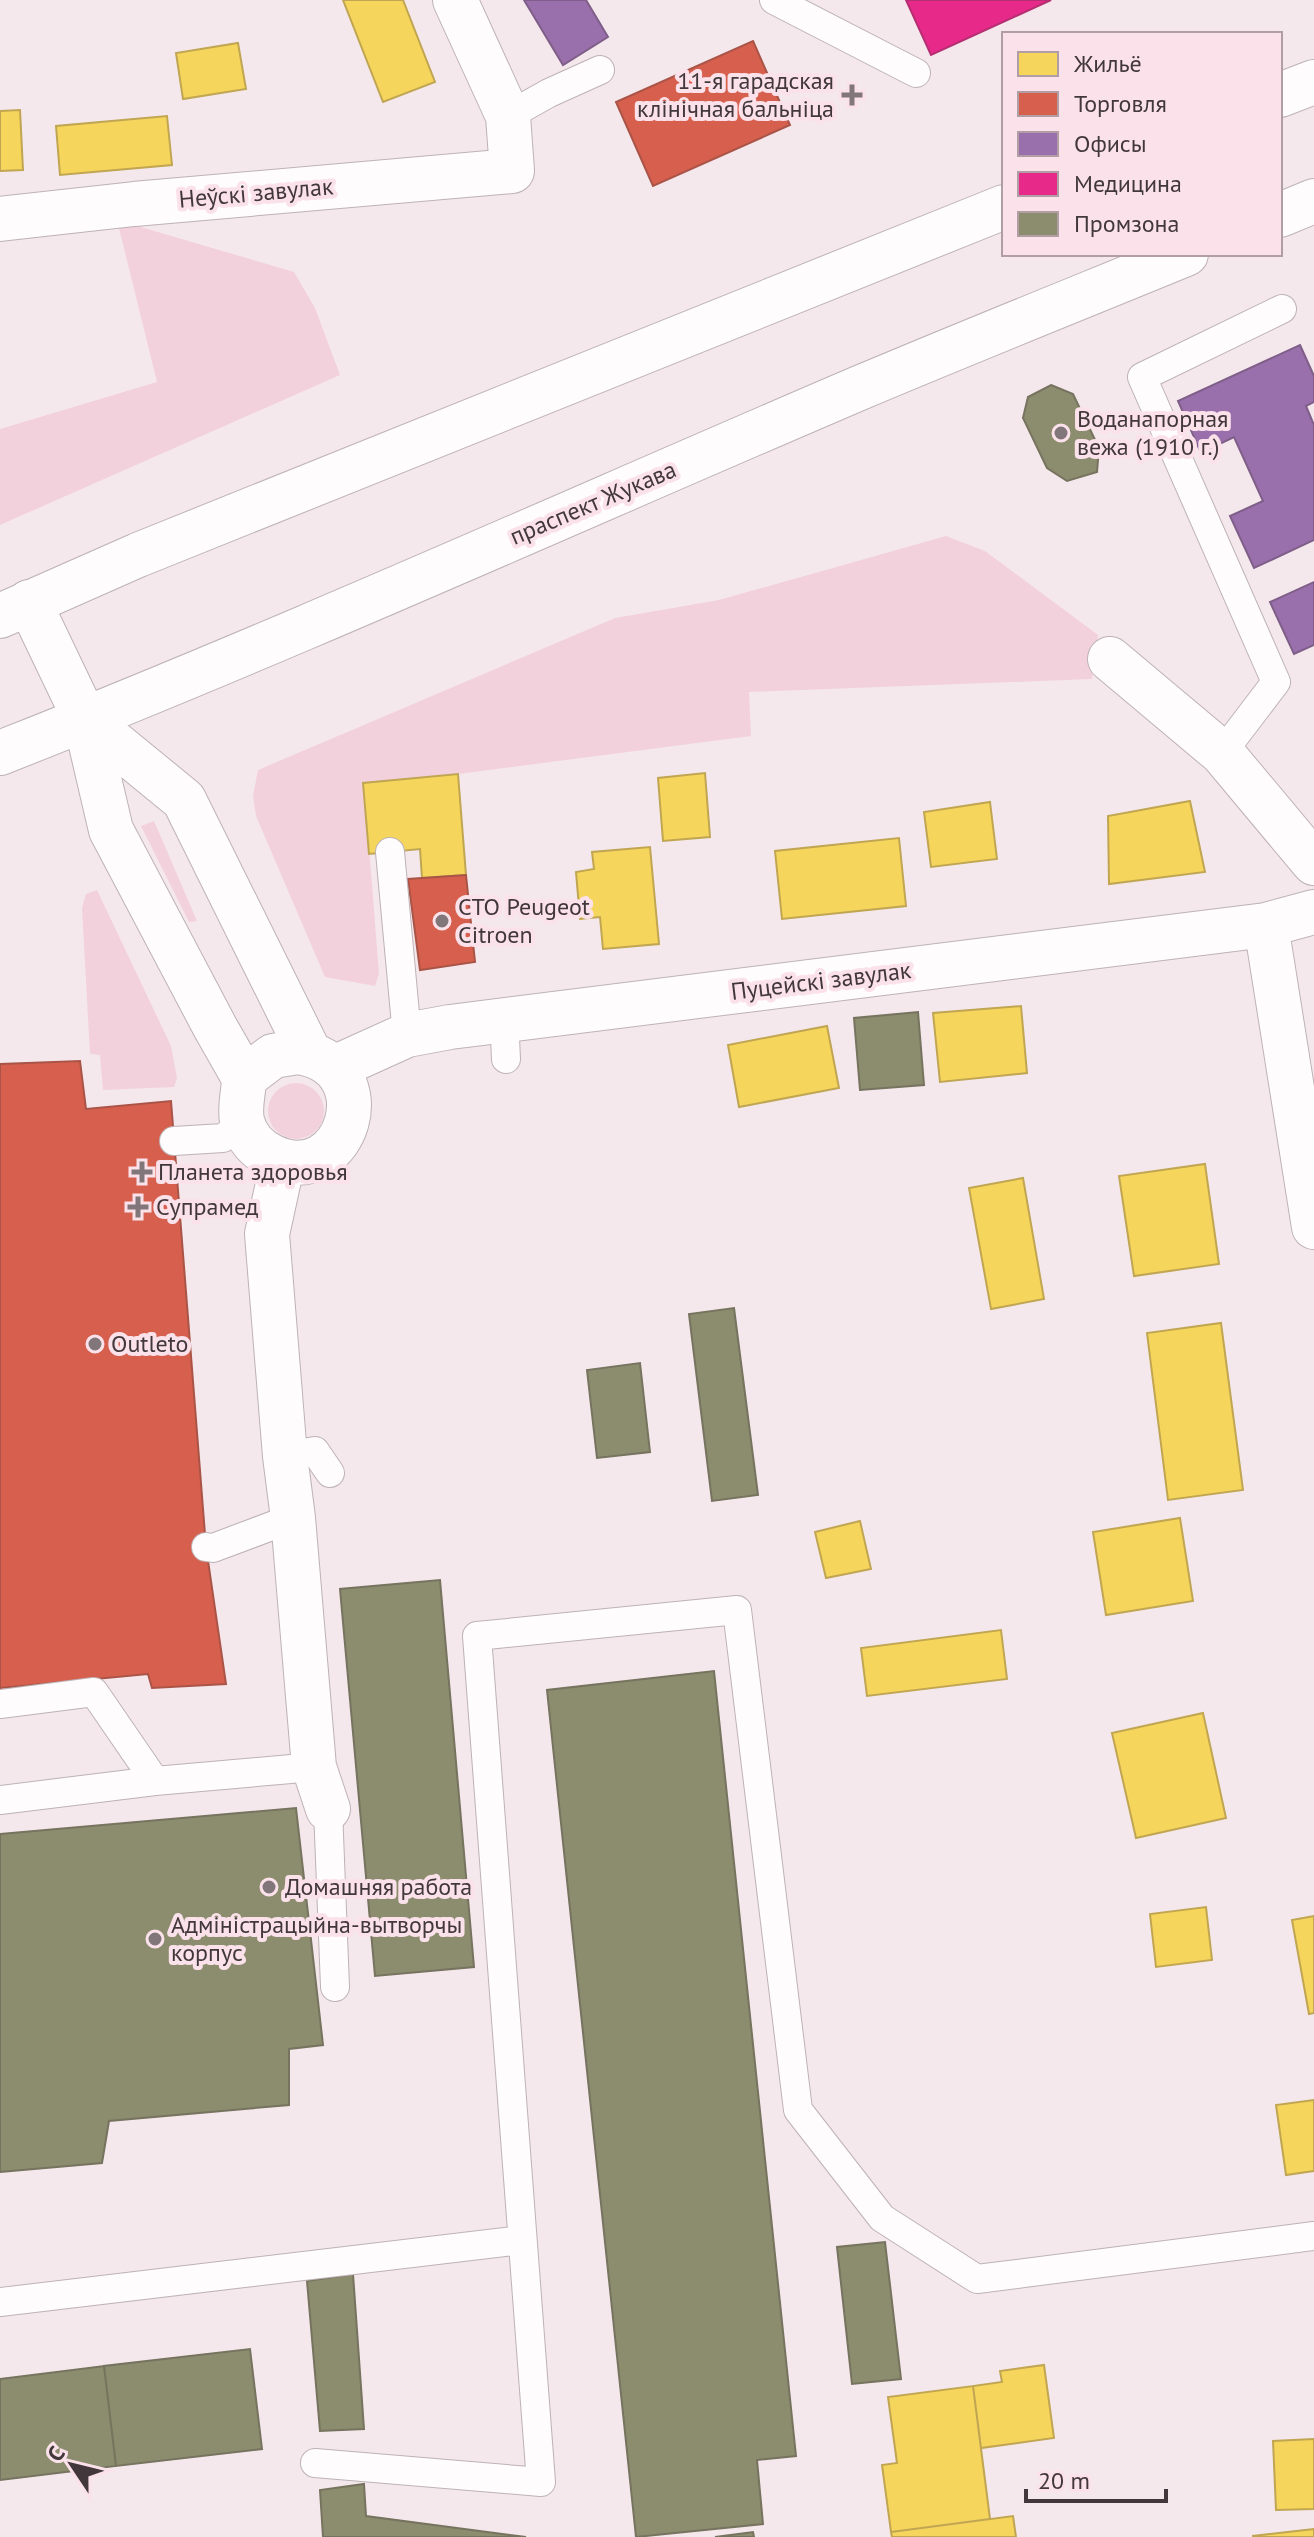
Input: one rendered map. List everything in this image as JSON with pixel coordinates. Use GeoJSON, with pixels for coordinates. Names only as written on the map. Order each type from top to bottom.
{"type":"FeatureCollection","features":[{"type":"Feature","properties":{"kind":"street"},"geometry":{"type":"LineString","coordinates":[[455,0],[508,116]]}},
{"type":"Feature","properties":{"kind":"street"},"geometry":{"type":"LineString","coordinates":[[1282,94],[1314,82]]}},
{"type":"Feature","properties":{"kind":"street","name":"Неўскі завулак"},"geometry":{"type":"LineString","coordinates":[[0,219],[134,204],[512,171],[508,116]]}},
{"type":"Feature","properties":{"kind":"street"},"geometry":{"type":"LineString","coordinates":[[1282,214],[1314,201]]}},
{"type":"Feature","properties":{"kind":"street"},"geometry":{"type":"LineString","coordinates":[[85,719],[111,830],[244,1078],[240,1105],[249,1136],[257,1147],[283,1161],[297,1163],[324,1154],[335,1145],[349,1120],[349,1092],[322,1061],[184,800],[85,719],[14,609],[138,555],[1002,208]]}},
{"type":"Feature","properties":{"kind":"street","name":"праспект Жукава"},"geometry":{"type":"LineString","coordinates":[[0,753],[861,387],[1181,256]]}},
{"type":"Feature","properties":{"kind":"street"},"geometry":{"type":"LineString","coordinates":[[1110,659],[1222,753],[1306,839]]}},
{"type":"Feature","properties":{"kind":"street","name":"Пуцейскі завулак"},"geometry":{"type":"LineString","coordinates":[[322,1061],[407,1035],[507,1040],[1266,925],[1314,912]]}},
{"type":"Feature","properties":{"kind":"street"},"geometry":{"type":"LineString","coordinates":[[1266,925],[1306,1115],[1314,1227]]}},
{"type":"Feature","properties":{"kind":"street"},"geometry":{"type":"LineString","coordinates":[[244,1078],[273,1056],[285,1053],[322,1061]]}},
{"type":"Feature","properties":{"kind":"street"},"geometry":{"type":"LineString","coordinates":[[283,1161],[267,1234],[314,1767],[328,1809]]}},
{"type":"Feature","properties":{"kind":"lane"},"geometry":{"type":"LineString","coordinates":[[774,0],[916,73]]}},
{"type":"Feature","properties":{"kind":"lane"},"geometry":{"type":"LineString","coordinates":[[508,116],[600,70]]}},
{"type":"Feature","properties":{"kind":"lane"},"geometry":{"type":"LineString","coordinates":[[1222,753],[1276,682],[1142,377],[1282,309]]}},
{"type":"Feature","properties":{"kind":"lane"},"geometry":{"type":"LineString","coordinates":[[390,852],[407,1035]]}},
{"type":"Feature","properties":{"kind":"lane"},"geometry":{"type":"LineString","coordinates":[[174,1141],[223,1138],[243,1123]]}},
{"type":"Feature","properties":{"kind":"lane"},"geometry":{"type":"LineString","coordinates":[[285,1456],[315,1451],[330,1473]]}},
{"type":"Feature","properties":{"kind":"lane"},"geometry":{"type":"LineString","coordinates":[[206,1547],[213,1548],[293,1518]]}},
{"type":"Feature","properties":{"kind":"lane"},"geometry":{"type":"LineString","coordinates":[[315,2463],[541,2482],[477,1636],[737,1610],[798,2110],[882,2218],[977,2279],[1314,2236]]}},
{"type":"Feature","properties":{"kind":"lane"},"geometry":{"type":"LineString","coordinates":[[0,1704],[94,1692],[155,1781]]}},
{"type":"Feature","properties":{"kind":"lane"},"geometry":{"type":"LineString","coordinates":[[0,1800],[155,1781],[314,1767]]}},
{"type":"Feature","properties":{"kind":"lane"},"geometry":{"type":"LineString","coordinates":[[328,1809],[335,1987]]}},
{"type":"Feature","properties":{"kind":"lane"},"geometry":{"type":"LineString","coordinates":[[0,2302],[522,2240]]}},
{"type":"Feature","properties":{"kind":"shaded area"},"geometry":{"type":"Polygon","coordinates":[[[117,220],[294,272],[315,308],[340,375],[0,525],[0,429],[157,382],[117,220]]]}},
{"type":"Feature","properties":{"kind":"shaded area"},"geometry":{"type":"Polygon","coordinates":[[[946,536],[985,551],[1098,635],[1092,679],[749,692],[751,736],[364,783],[379,974],[375,986],[325,977],[256,816],[253,796],[258,770],[615,618],[719,600],[946,536]]]}},
{"type":"Feature","properties":{"kind":"shaded area"},"geometry":{"type":"Polygon","coordinates":[[[154,821],[197,921],[189,922],[141,826],[154,821]]]}},
{"type":"Feature","properties":{"kind":"shaded area"},"geometry":{"type":"Polygon","coordinates":[[[97,890],[171,1046],[177,1078],[174,1087],[103,1090],[100,1055],[90,1054],[82,908],[86,894],[97,890]]]}},
{"type":"Feature","properties":{"kind":"shaded area"},"geometry":{"type":"Polygon","coordinates":[[[296,1083],[315,1092],[324,1111],[315,1130],[296,1139],[277,1130],[268,1111],[277,1092],[296,1083]]]}},
{"type":"Feature","properties":{"kind":"building: Жильё"},"geometry":{"type":"Polygon","coordinates":[[[343,0],[403,0],[435,82],[383,102],[343,0]]]}},
{"type":"Feature","properties":{"kind":"building: Жильё"},"geometry":{"type":"Polygon","coordinates":[[[238,43],[246,89],[183,99],[176,53],[238,43]]]}},
{"type":"Feature","properties":{"kind":"building: Жильё"},"geometry":{"type":"Polygon","coordinates":[[[20,110],[23,170],[0,171],[0,111],[20,110]]]}},
{"type":"Feature","properties":{"kind":"building: Жильё"},"geometry":{"type":"Polygon","coordinates":[[[167,116],[172,165],[60,175],[56,126],[167,116]]]}},
{"type":"Feature","properties":{"kind":"building: Жильё"},"geometry":{"type":"Polygon","coordinates":[[[705,773],[710,837],[663,841],[658,778],[705,773]]]}},
{"type":"Feature","properties":{"kind":"building: Жильё"},"geometry":{"type":"Polygon","coordinates":[[[458,774],[466,875],[422,878],[420,849],[369,854],[363,783],[458,774]]]}},
{"type":"Feature","properties":{"kind":"building: Жильё"},"geometry":{"type":"Polygon","coordinates":[[[1190,801],[1205,872],[1109,884],[1108,816],[1190,801]]]}},
{"type":"Feature","properties":{"kind":"building: Жильё"},"geometry":{"type":"Polygon","coordinates":[[[990,802],[997,859],[931,867],[924,812],[990,802]]]}},
{"type":"Feature","properties":{"kind":"building: Жильё"},"geometry":{"type":"Polygon","coordinates":[[[899,838],[906,906],[782,919],[775,851],[899,838]]]}},
{"type":"Feature","properties":{"kind":"building: Жильё"},"geometry":{"type":"Polygon","coordinates":[[[650,847],[659,944],[603,949],[600,917],[580,919],[576,872],[594,869],[592,852],[650,847]]]}},
{"type":"Feature","properties":{"kind":"building: Жильё"},"geometry":{"type":"Polygon","coordinates":[[[1021,1006],[1027,1073],[940,1082],[933,1013],[1021,1006]]]}},
{"type":"Feature","properties":{"kind":"building: Жильё"},"geometry":{"type":"Polygon","coordinates":[[[827,1026],[839,1088],[739,1107],[728,1045],[827,1026]]]}},
{"type":"Feature","properties":{"kind":"building: Жильё"},"geometry":{"type":"Polygon","coordinates":[[[1205,1164],[1219,1264],[1134,1276],[1119,1176],[1205,1164]]]}},
{"type":"Feature","properties":{"kind":"building: Жильё"},"geometry":{"type":"Polygon","coordinates":[[[1023,1178],[1044,1299],[991,1309],[969,1188],[1023,1178]]]}},
{"type":"Feature","properties":{"kind":"building: Жильё"},"geometry":{"type":"Polygon","coordinates":[[[1221,1323],[1243,1490],[1168,1500],[1147,1333],[1221,1323]]]}},
{"type":"Feature","properties":{"kind":"building: Жильё"},"geometry":{"type":"Polygon","coordinates":[[[1180,1518],[1193,1601],[1106,1615],[1093,1532],[1180,1518]]]}},
{"type":"Feature","properties":{"kind":"building: Жильё"},"geometry":{"type":"Polygon","coordinates":[[[860,1521],[871,1569],[826,1578],[815,1532],[860,1521]]]}},
{"type":"Feature","properties":{"kind":"building: Жильё"},"geometry":{"type":"Polygon","coordinates":[[[1001,1630],[1007,1679],[867,1696],[861,1648],[1001,1630]]]}},
{"type":"Feature","properties":{"kind":"building: Жильё"},"geometry":{"type":"Polygon","coordinates":[[[1203,1713],[1226,1818],[1136,1838],[1112,1733],[1203,1713]]]}},
{"type":"Feature","properties":{"kind":"building: Жильё"},"geometry":{"type":"Polygon","coordinates":[[[1206,1907],[1212,1960],[1156,1967],[1150,1914],[1206,1907]]]}},
{"type":"Feature","properties":{"kind":"building: Жильё"},"geometry":{"type":"Polygon","coordinates":[[[1314,1916],[1314,2013],[1309,2014],[1292,1920],[1314,1916]]]}},
{"type":"Feature","properties":{"kind":"building: Жильё"},"geometry":{"type":"Polygon","coordinates":[[[1314,2100],[1314,2171],[1286,2175],[1276,2105],[1314,2100]]]}},
{"type":"Feature","properties":{"kind":"building: Жильё"},"geometry":{"type":"Polygon","coordinates":[[[1044,2365],[1054,2438],[981,2448],[973,2386],[1002,2382],[1000,2371],[1044,2365]]]}},
{"type":"Feature","properties":{"kind":"building: Жильё"},"geometry":{"type":"Polygon","coordinates":[[[973,2386],[990,2519],[891,2532],[882,2465],[897,2463],[888,2397],[973,2386]]]}},
{"type":"Feature","properties":{"kind":"building: Жильё"},"geometry":{"type":"Polygon","coordinates":[[[1314,2439],[1314,2509],[1276,2510],[1273,2441],[1314,2439]]]}},
{"type":"Feature","properties":{"kind":"building: Жильё"},"geometry":{"type":"Polygon","coordinates":[[[1013,2516],[1016,2537],[892,2537],[891,2532],[1013,2516]]]}},
{"type":"Feature","properties":{"kind":"building: Жильё"},"geometry":{"type":"Polygon","coordinates":[[[1314,2529],[1314,2537],[1253,2537],[1253,2536],[1314,2529]]]}},
{"type":"Feature","properties":{"kind":"building: Торговля"},"geometry":{"type":"Polygon","coordinates":[[[753,41],[790,125],[653,186],[616,102],[753,41]]]}},
{"type":"Feature","properties":{"kind":"building: Торговля","name":"СТО Peugeot Citroen"},"geometry":{"type":"Polygon","coordinates":[[[466,875],[475,962],[420,970],[408,879],[466,875]]]}},
{"type":"Feature","properties":{"kind":"building: Торговля","name":"Outleto"},"geometry":{"type":"Polygon","coordinates":[[[80,1061],[86,1109],[171,1101],[206,1547],[226,1684],[152,1688],[148,1674],[0,1688],[0,1064],[80,1061]]]}},
{"type":"Feature","properties":{"kind":"building: Офисы"},"geometry":{"type":"Polygon","coordinates":[[[524,0],[586,0],[608,37],[563,65],[524,0]]]}},
{"type":"Feature","properties":{"kind":"building: Офисы"},"geometry":{"type":"Polygon","coordinates":[[[1300,345],[1314,376],[1314,402],[1306,406],[1314,425],[1314,540],[1254,568],[1230,516],[1263,501],[1234,437],[1201,453],[1178,401],[1300,345]]]}},
{"type":"Feature","properties":{"kind":"building: Офисы"},"geometry":{"type":"Polygon","coordinates":[[[1314,582],[1314,645],[1294,654],[1270,602],[1314,582]]]}},
{"type":"Feature","properties":{"kind":"building: Медицина"},"geometry":{"type":"Polygon","coordinates":[[[906,0],[1051,0],[931,55],[906,0]]]}},
{"type":"Feature","properties":{"kind":"building: Промзона","name":"Воданапорная вежа (1910 г.)"},"geometry":{"type":"Polygon","coordinates":[[[1051,385],[1073,394],[1099,448],[1097,472],[1067,481],[1047,468],[1023,418],[1028,397],[1051,385]]]}},
{"type":"Feature","properties":{"kind":"building: Промзона"},"geometry":{"type":"Polygon","coordinates":[[[918,1012],[924,1085],[860,1090],[854,1018],[918,1012]]]}},
{"type":"Feature","properties":{"kind":"building: Промзона"},"geometry":{"type":"Polygon","coordinates":[[[734,1308],[758,1495],[712,1501],[689,1314],[734,1308]]]}},
{"type":"Feature","properties":{"kind":"building: Промзона"},"geometry":{"type":"Polygon","coordinates":[[[640,1363],[650,1452],[597,1458],[587,1370],[640,1363]]]}},
{"type":"Feature","properties":{"kind":"building: Промзона"},"geometry":{"type":"Polygon","coordinates":[[[440,1580],[474,1967],[375,1976],[340,1589],[440,1580]]]}},
{"type":"Feature","properties":{"kind":"building: Промзона"},"geometry":{"type":"Polygon","coordinates":[[[714,1671],[796,2456],[757,2460],[763,2524],[636,2537],[547,1690],[714,1671]]]}},
{"type":"Feature","properties":{"kind":"building: Промзона","name":"Адміністрацыйна-вытворчы корпус"},"geometry":{"type":"Polygon","coordinates":[[[296,1808],[323,2045],[289,2049],[289,2105],[109,2121],[102,2163],[0,2172],[0,1834],[296,1808]]]}},
{"type":"Feature","properties":{"kind":"building: Промзона"},"geometry":{"type":"Polygon","coordinates":[[[885,2242],[901,2379],[852,2384],[837,2247],[885,2242]]]}},
{"type":"Feature","properties":{"kind":"building: Промзона"},"geometry":{"type":"Polygon","coordinates":[[[353,2274],[364,2429],[320,2431],[307,2281],[353,2274]]]}},
{"type":"Feature","properties":{"kind":"building: Промзона"},"geometry":{"type":"Polygon","coordinates":[[[250,2349],[262,2449],[116,2466],[104,2366],[250,2349]]]}},
{"type":"Feature","properties":{"kind":"building: Промзона"},"geometry":{"type":"Polygon","coordinates":[[[104,2366],[116,2466],[0,2480],[0,2379],[104,2366]]]}},
{"type":"Feature","properties":{"kind":"building: Промзона"},"geometry":{"type":"Polygon","coordinates":[[[364,2484],[366,2516],[526,2537],[323,2537],[320,2490],[364,2484]]]}},
{"type":"Feature","properties":{"kind":"building: Промзона"},"geometry":{"type":"Polygon","coordinates":[[[753,2532],[754,2537],[715,2537],[753,2532]]]}},
{"type":"Feature","properties":{"kind":"place","name":"11-я гарадская клінічная бальніца"},"geometry":{"type":"Point","coordinates":[852,95]}},
{"type":"Feature","properties":{"kind":"place","name":"Воданапорная вежа (1910 г.)"},"geometry":{"type":"Point","coordinates":[1061,433]}},
{"type":"Feature","properties":{"kind":"place","name":"СТО Peugeot Citroen"},"geometry":{"type":"Point","coordinates":[442,921]}},
{"type":"Feature","properties":{"kind":"place","name":"Планета здоровья"},"geometry":{"type":"Point","coordinates":[142,1172]}},
{"type":"Feature","properties":{"kind":"place","name":"Супрамед"},"geometry":{"type":"Point","coordinates":[138,1207]}},
{"type":"Feature","properties":{"kind":"place","name":"Outleto"},"geometry":{"type":"Point","coordinates":[95,1344]}},
{"type":"Feature","properties":{"kind":"place","name":"Домашняя работа"},"geometry":{"type":"Point","coordinates":[269,1887]}},
{"type":"Feature","properties":{"kind":"place","name":"Адміністрацыйна-вытворчы корпус"},"geometry":{"type":"Point","coordinates":[155,1939]}}]}
